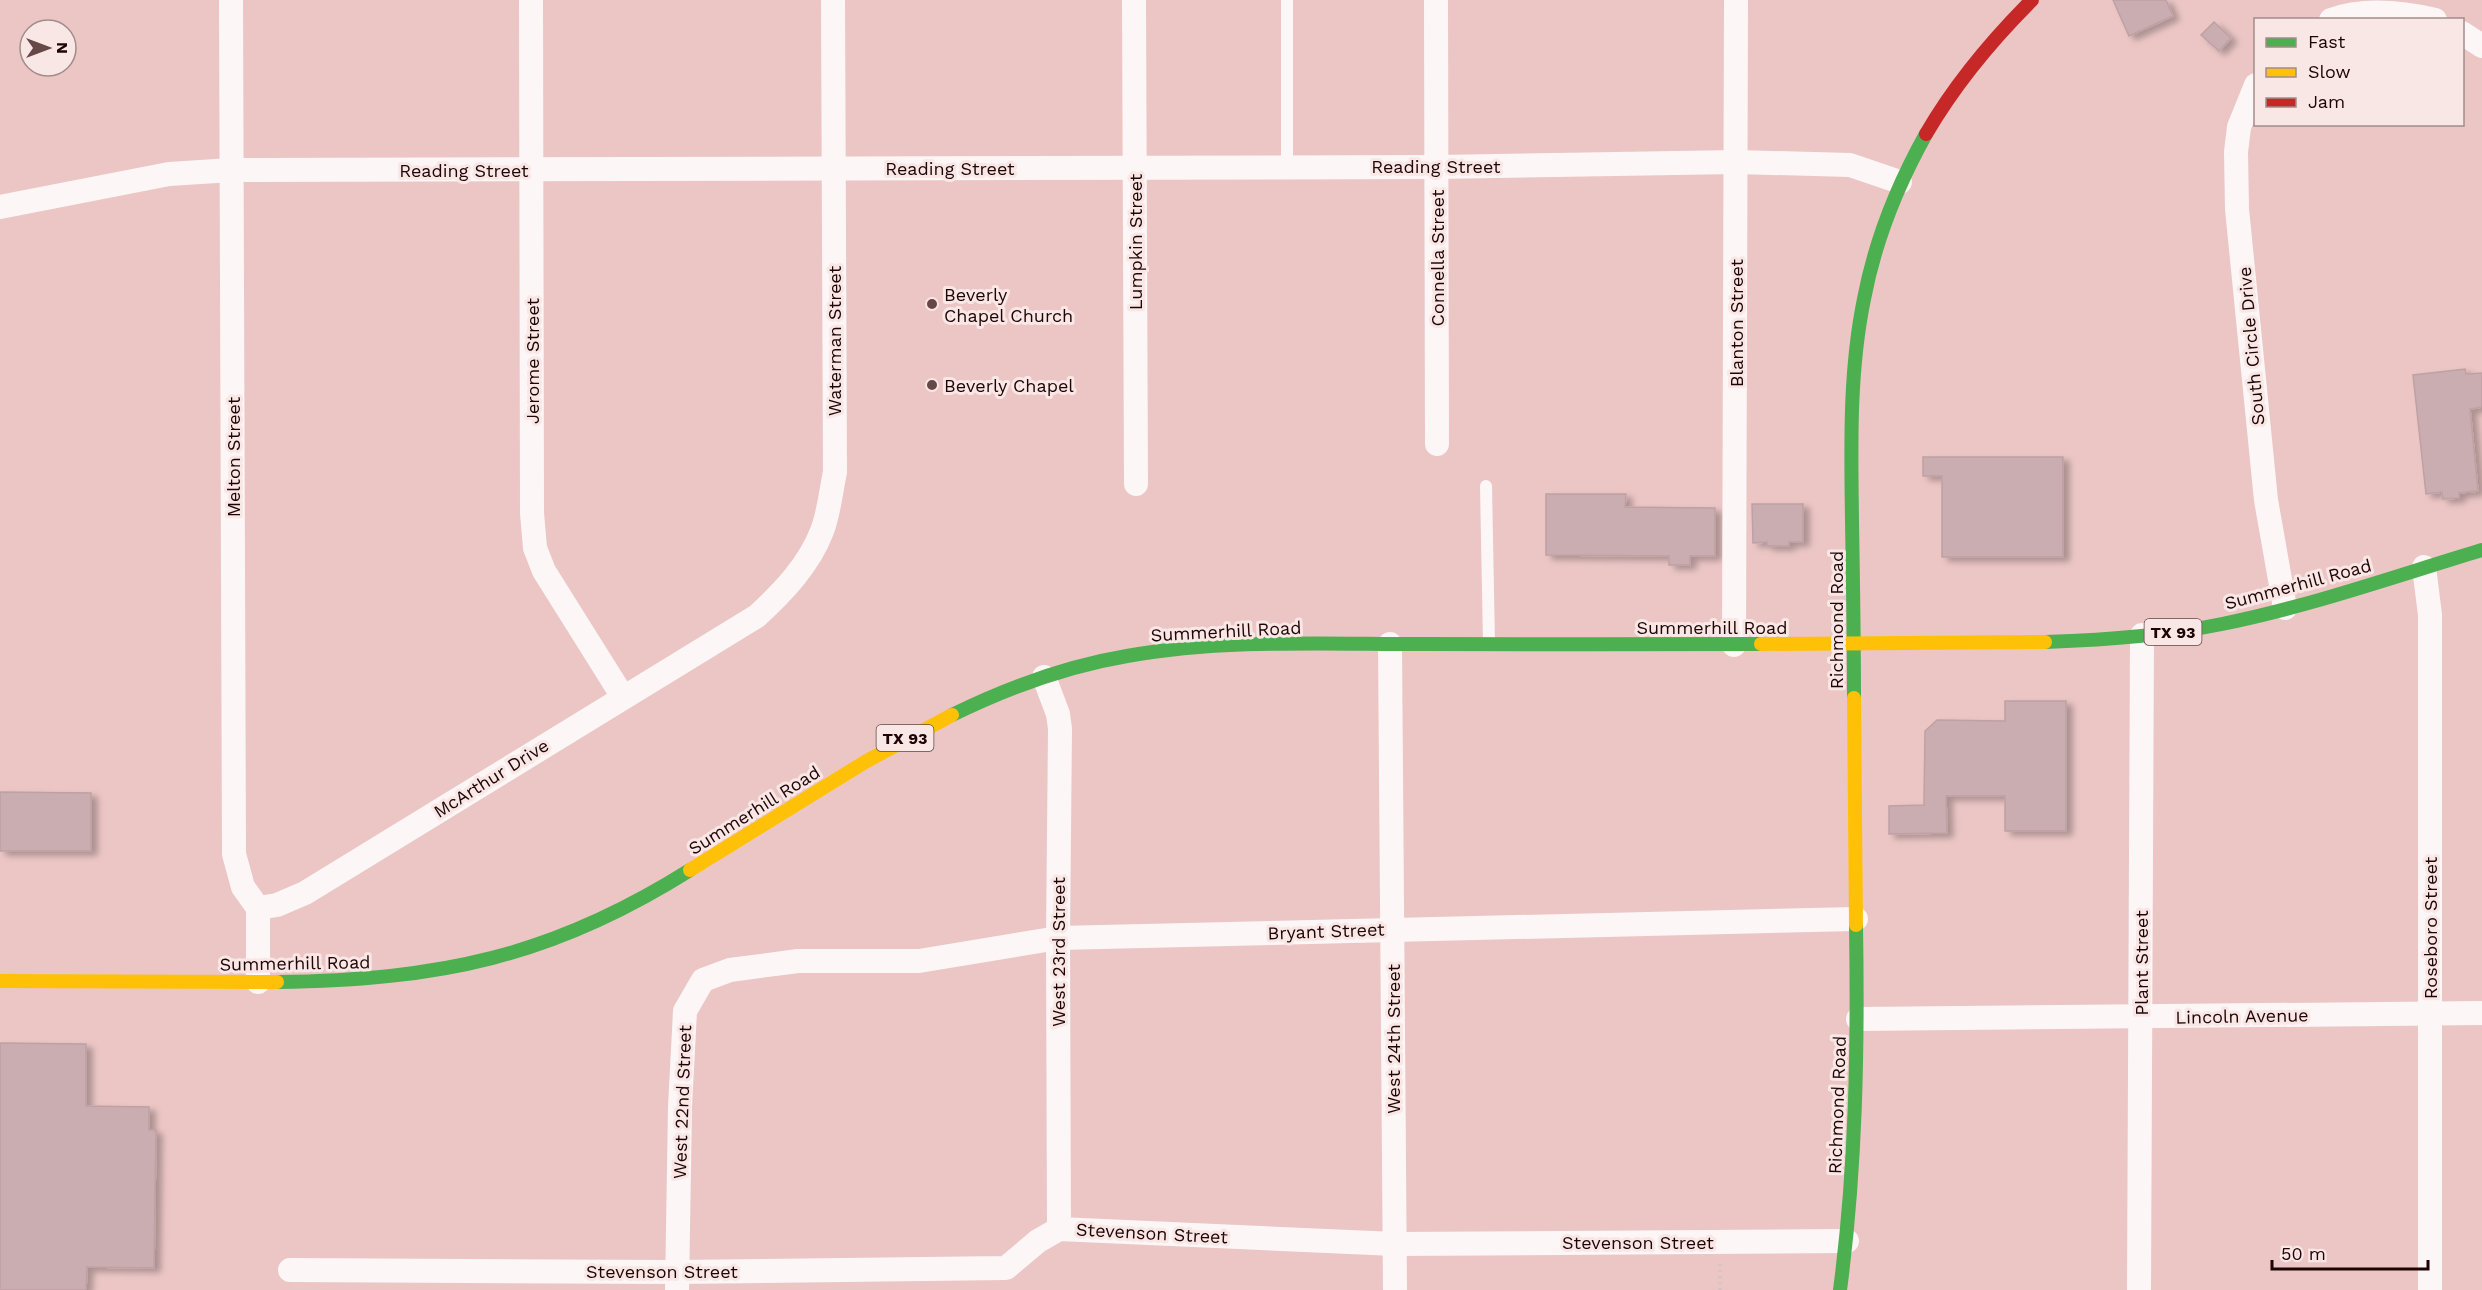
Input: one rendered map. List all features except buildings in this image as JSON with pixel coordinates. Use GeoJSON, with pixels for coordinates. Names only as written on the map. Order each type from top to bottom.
{"type":"FeatureCollection","features":[{"type":"Feature","properties":{"kind":"main road","name":"Richmond Road"},"geometry":{"type":"LineString","coordinates":[[1840,1290],[1856,1143],[1858,1019],[1853,386],[1857,336],[1872,264],[1900,182],[1926,133],[1959,83],[1995,38],[2032,0]]}},
{"type":"Feature","properties":{"kind":"main road","name":"Summerhill Road"},"geometry":{"type":"LineString","coordinates":[[0,981],[355,982],[422,975],[486,962],[564,937],[662,888],[941,718],[1003,691],[1117,657],[1188,647],[1272,644],[2022,643],[2142,635],[2214,625],[2285,608],[2482,550]]}},
{"type":"Feature","properties":{"kind":"street","name":"Melton Street"},"geometry":{"type":"LineString","coordinates":[[231,0],[234,854],[243,887],[258,908]]}},
{"type":"Feature","properties":{"kind":"street","name":"Jerome Street"},"geometry":{"type":"LineString","coordinates":[[531,0],[532,513],[535,548],[544,572],[623,697]]}},
{"type":"Feature","properties":{"kind":"street","name":"Waterman Street"},"geometry":{"type":"LineString","coordinates":[[721,638],[757,616],[787,589],[822,531],[835,471],[833,0]]}},
{"type":"Feature","properties":{"kind":"street","name":"Lumpkin Street"},"geometry":{"type":"LineString","coordinates":[[1134,0],[1136,484]]}},
{"type":"Feature","properties":{"kind":"street","name":"Connella Street"},"geometry":{"type":"LineString","coordinates":[[1436,0],[1437,444]]}},
{"type":"Feature","properties":{"kind":"street","name":"Blanton Street"},"geometry":{"type":"LineString","coordinates":[[1734,645],[1736,0]]}},
{"type":"Feature","properties":{"kind":"street"},"geometry":{"type":"LineString","coordinates":[[2336,18],[2362,6],[2425,18]]}},
{"type":"Feature","properties":{"kind":"street"},"geometry":{"type":"LineString","coordinates":[[2464,34],[2482,46]]}},
{"type":"Feature","properties":{"kind":"street","name":"South Circle Drive"},"geometry":{"type":"LineString","coordinates":[[2254,90],[2239,127],[2236,152],[2237,209],[2265,489],[2285,608]]}},
{"type":"Feature","properties":{"kind":"street","name":"Reading Street"},"geometry":{"type":"LineString","coordinates":[[0,207],[169,174],[232,170],[1437,167],[1737,162],[1850,165],[1900,182]]}},
{"type":"Feature","properties":{"kind":"street","name":"Roseboro Street"},"geometry":{"type":"LineString","coordinates":[[2424,567],[2430,615],[2430,1290]]}},
{"type":"Feature","properties":{"kind":"street","name":"Plant Street"},"geometry":{"type":"LineString","coordinates":[[2139,1290],[2142,635]]}},
{"type":"Feature","properties":{"kind":"street","name":"McArthur Drive"},"geometry":{"type":"LineString","coordinates":[[258,908],[277,905],[304,893],[721,638]]}},
{"type":"Feature","properties":{"kind":"street","name":"West 24th Street"},"geometry":{"type":"LineString","coordinates":[[1390,644],[1395,1290]]}},
{"type":"Feature","properties":{"kind":"street","name":"West 23rd Street"},"geometry":{"type":"LineString","coordinates":[[1044,677],[1058,714],[1060,729],[1059,1229]]}},
{"type":"Feature","properties":{"kind":"street"},"geometry":{"type":"LineString","coordinates":[[258,908],[258,982]]}},
{"type":"Feature","properties":{"kind":"street","name":"Bryant Street"},"geometry":{"type":"LineString","coordinates":[[798,961],[919,961],[1058,938],[1856,919]]}},
{"type":"Feature","properties":{"kind":"street","name":"West 22nd Street"},"geometry":{"type":"LineString","coordinates":[[677,1281],[680,1107],[685,1011],[703,980],[730,970],[798,961]]}},
{"type":"Feature","properties":{"kind":"street","name":"Lincoln Avenue"},"geometry":{"type":"LineString","coordinates":[[1858,1019],[2482,1013]]}},
{"type":"Feature","properties":{"kind":"street","name":"Stevenson Street"},"geometry":{"type":"LineString","coordinates":[[290,1270],[677,1281],[1006,1279],[1038,1241],[1059,1229],[1395,1244],[1847,1241]]}},
{"type":"Feature","properties":{"kind":"lane"},"geometry":{"type":"LineString","coordinates":[[1287,0],[1287,167]]}},
{"type":"Feature","properties":{"kind":"lane"},"geometry":{"type":"LineString","coordinates":[[1485,486],[1489,644]]}},
{"type":"Feature","properties":{"kind":"traffic: fast"},"geometry":{"type":"LineString","coordinates":[[1854,698],[1851,437],[1853,382],[1859,326],[1874,256],[1881,235],[1897,194],[1926,134]]}},
{"type":"Feature","properties":{"kind":"traffic: fast"},"geometry":{"type":"LineString","coordinates":[[2045,642],[2134,637],[2222,624],[2321,600],[2482,550]]}},
{"type":"Feature","properties":{"kind":"traffic: fast"},"geometry":{"type":"LineString","coordinates":[[952,715],[1016,687],[1060,672],[1127,656],[1200,647],[1311,643],[1761,644]]}},
{"type":"Feature","properties":{"kind":"traffic: fast"},"geometry":{"type":"LineString","coordinates":[[277,982],[390,976],[442,969],[493,958],[590,924],[639,900],[690,870]]}},
{"type":"Feature","properties":{"kind":"traffic: fast"},"geometry":{"type":"LineString","coordinates":[[1840,1290],[1853,1154],[1857,1017],[1856,925]]}},
{"type":"Feature","properties":{"kind":"traffic: slow"},"geometry":{"type":"LineString","coordinates":[[1761,644],[2045,642]]}},
{"type":"Feature","properties":{"kind":"traffic: slow"},"geometry":{"type":"LineString","coordinates":[[1854,698],[1856,925]]}},
{"type":"Feature","properties":{"kind":"traffic: slow"},"geometry":{"type":"LineString","coordinates":[[690,870],[865,762],[952,715]]}},
{"type":"Feature","properties":{"kind":"traffic: slow"},"geometry":{"type":"LineString","coordinates":[[0,981],[277,982]]}},
{"type":"Feature","properties":{"kind":"traffic: jam"},"geometry":{"type":"LineString","coordinates":[[1926,134],[1974,64],[2032,0]]}},
{"type":"Feature","properties":{"kind":"place","name":"Beverly Chapel Church"},"geometry":{"type":"Point","coordinates":[932,304]}},
{"type":"Feature","properties":{"kind":"place","name":"Beverly Chapel"},"geometry":{"type":"Point","coordinates":[932,385]}}]}
